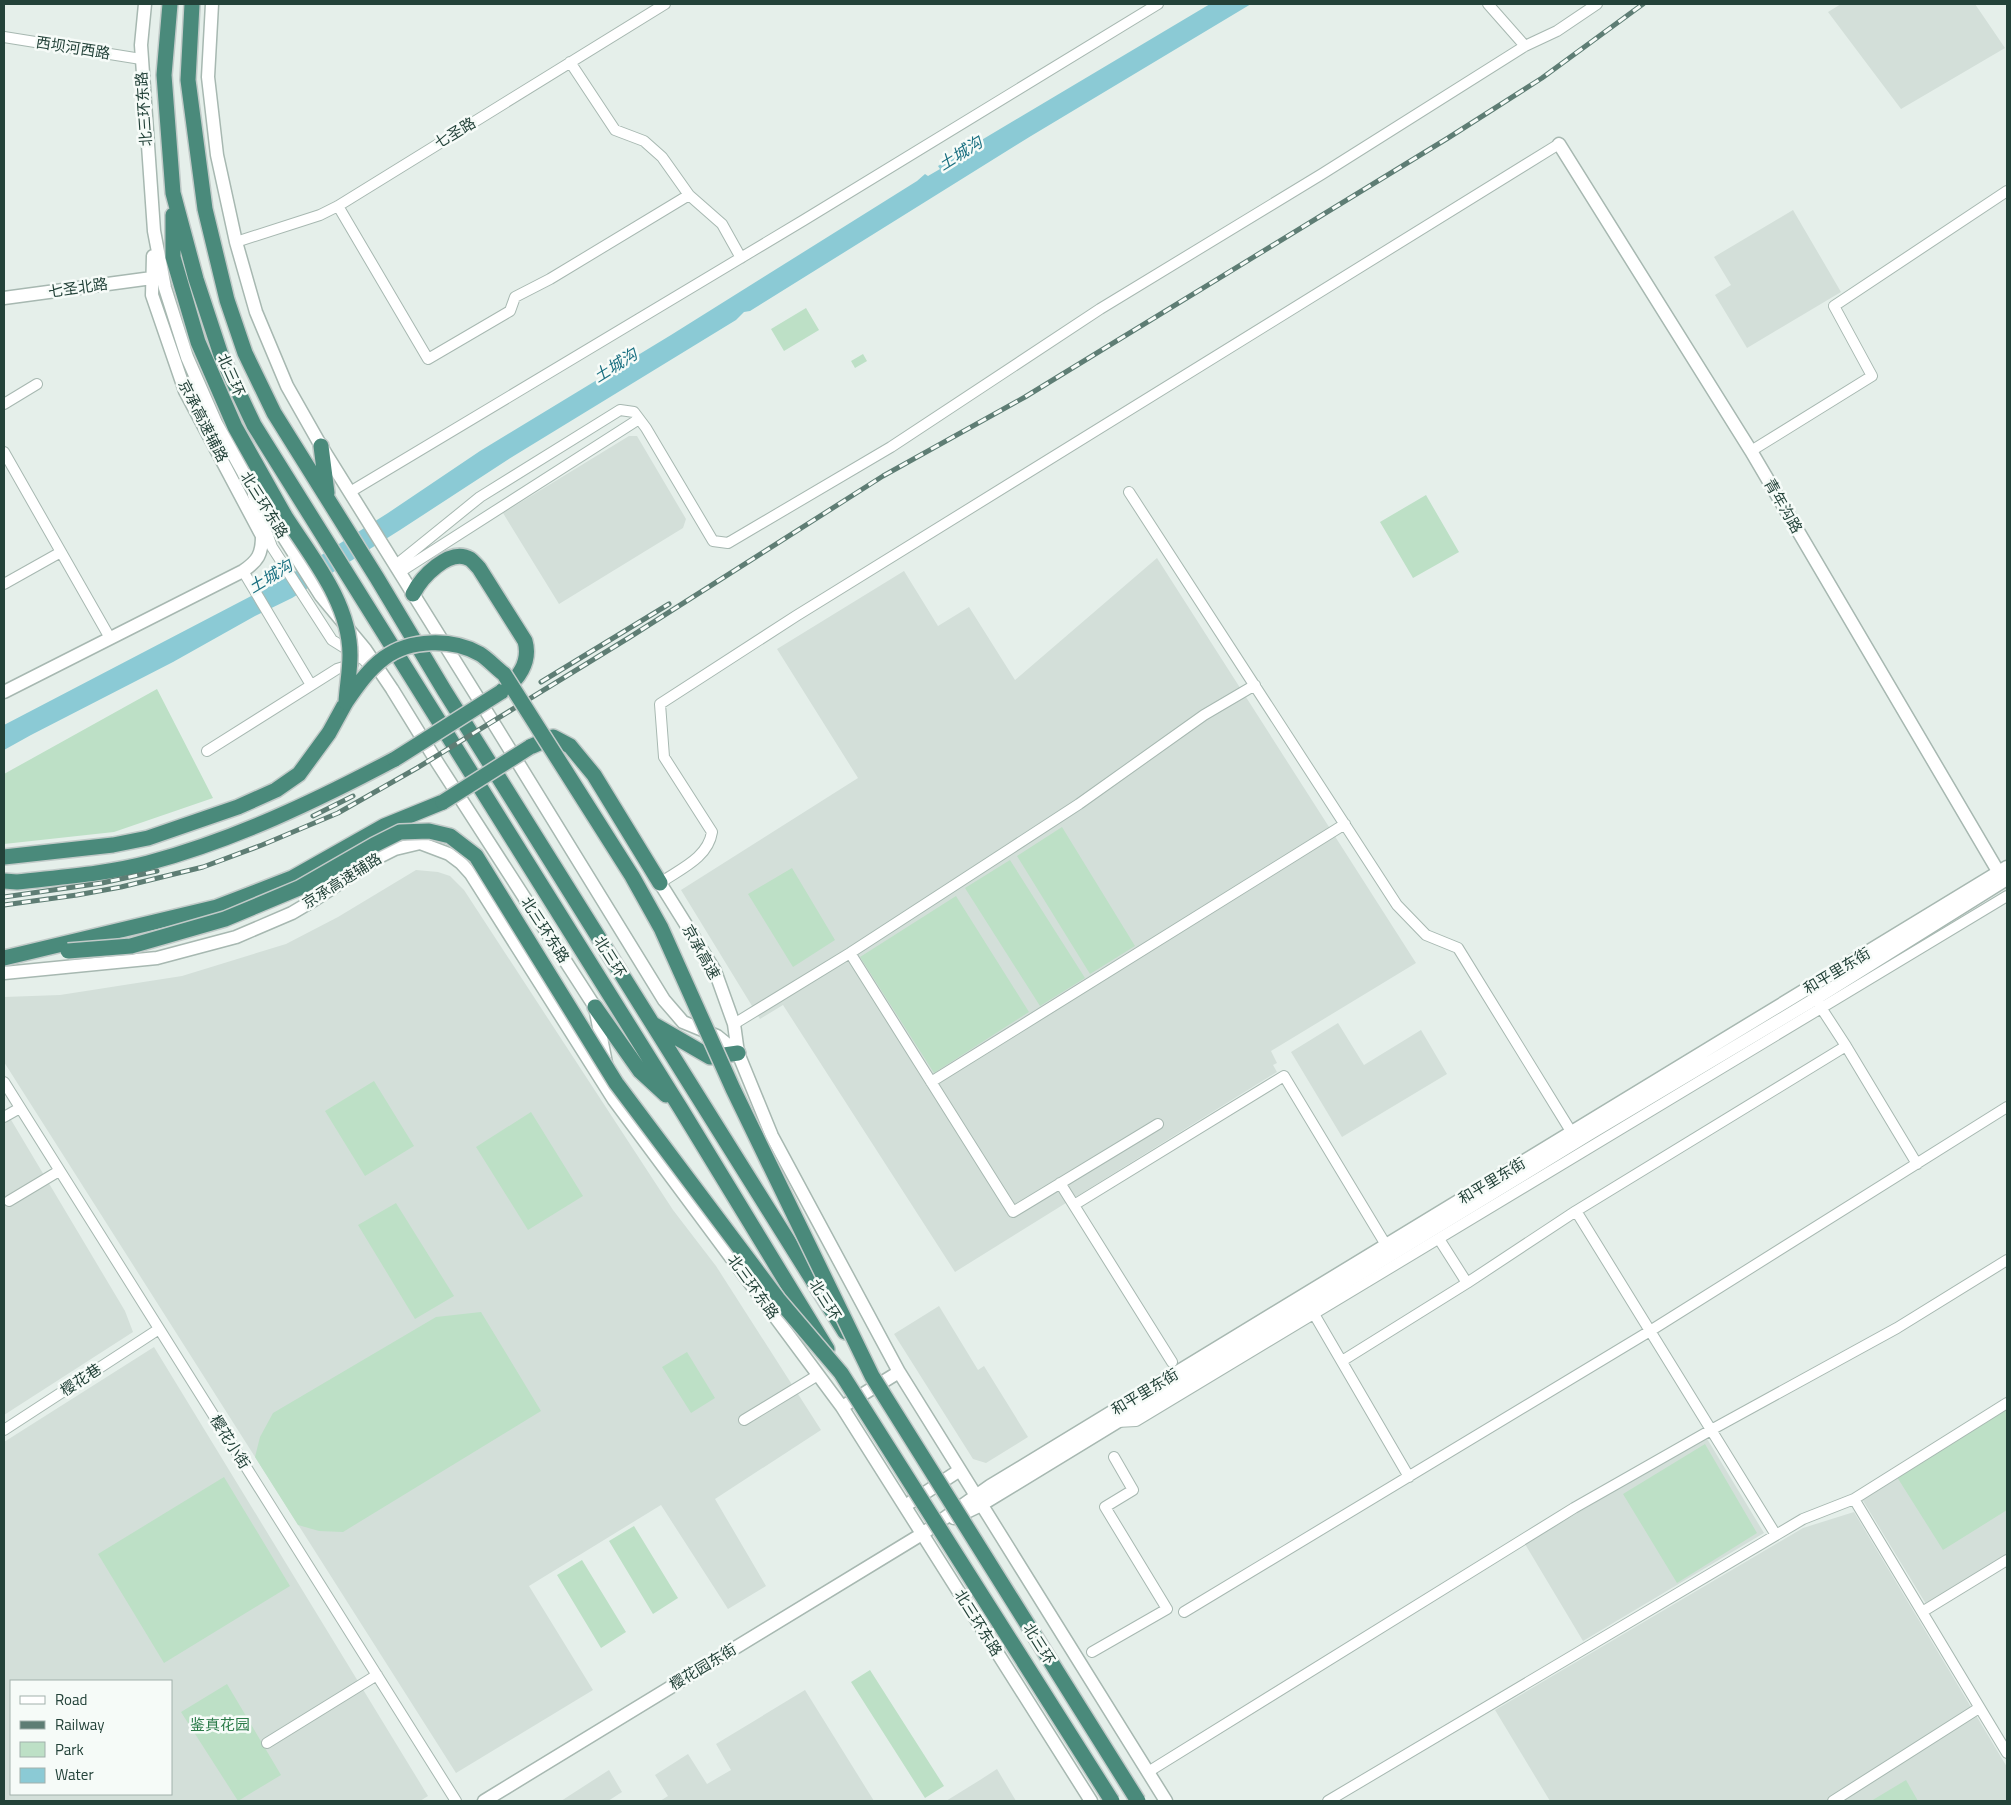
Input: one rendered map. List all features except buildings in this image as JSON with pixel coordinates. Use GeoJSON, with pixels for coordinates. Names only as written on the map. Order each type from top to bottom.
{"type":"FeatureCollection","features":[{"type":"Feature","properties":{"kind":"highway","name":"北三环"},"geometry":{"type":"LineString","coordinates":[[170,4],[164,75],[173,193],[196,279],[221,355],[254,425],[681,1109],[841,1373],[1112,1801]]}},
{"type":"Feature","properties":{"kind":"highway","name":"北三环"},"geometry":{"type":"LineString","coordinates":[[192,4],[188,80],[205,209],[227,300],[246,353],[274,413],[444,690],[1138,1801]]}},
{"type":"Feature","properties":{"kind":"highway"},"geometry":{"type":"LineString","coordinates":[[173,193],[173,257],[198,342],[235,427],[285,516],[334,592],[347,630],[350,654],[346,702]]}},
{"type":"Feature","properties":{"kind":"highway"},"geometry":{"type":"LineString","coordinates":[[321,446],[328,500]]}},
{"type":"Feature","properties":{"kind":"highway"},"geometry":{"type":"LineString","coordinates":[[4,881],[17,882],[110,871],[147,864],[254,826],[324,796],[395,759],[513,684],[520,673],[528,651],[525,641],[479,568],[469,558],[456,557],[439,564],[419,581],[413,594]]}},
{"type":"Feature","properties":{"kind":"highway"},"geometry":{"type":"LineString","coordinates":[[4,857],[114,845],[148,838],[238,807],[276,790],[299,774],[329,733],[346,702],[366,676],[385,657],[411,645],[434,643],[457,645],[480,654],[504,674],[632,876],[661,928],[733,1089],[872,1376]]}},
{"type":"Feature","properties":{"kind":"highway"},"geometry":{"type":"LineString","coordinates":[[4,958],[217,907],[292,878],[384,826],[443,802],[530,747],[553,738],[570,746],[594,775],[660,883]]}},
{"type":"Feature","properties":{"kind":"highway"},"geometry":{"type":"LineString","coordinates":[[4,958],[131,946],[225,920],[299,888],[400,832],[429,831],[450,836],[476,856],[616,1082],[778,1299],[841,1373]]}},
{"type":"Feature","properties":{"kind":"highway"},"geometry":{"type":"LineString","coordinates":[[595,1008],[640,1071],[681,1109]]}},
{"type":"Feature","properties":{"kind":"highway"},"geometry":{"type":"LineString","coordinates":[[652,1023],[710,1057],[738,1054]]}},
{"type":"Feature","properties":{"kind":"street","name":"北三环东路"},"geometry":{"type":"LineString","coordinates":[[145,4],[141,59],[154,230],[164,288],[187,358],[216,423],[248,481],[321,596],[365,649],[392,689],[595,1008],[614,1100],[842,1407],[1090,1801]]}},
{"type":"Feature","properties":{"kind":"street"},"geometry":{"type":"LineString","coordinates":[[212,4],[208,77],[217,155],[236,242],[256,312],[287,386],[321,446],[664,1000],[683,1022],[717,1036],[738,1054],[772,1136],[899,1372],[1166,1801]]}},
{"type":"Feature","properties":{"kind":"street","name":"七圣路"},"geometry":{"type":"LineString","coordinates":[[236,242],[320,215],[338,206],[665,4]]}},
{"type":"Feature","properties":{"kind":"street"},"geometry":{"type":"LineString","coordinates":[[354,497],[1158,4]]}},
{"type":"Feature","properties":{"kind":"street"},"geometry":{"type":"LineString","coordinates":[[1488,4],[1524,46]]}},
{"type":"Feature","properties":{"kind":"street"},"geometry":{"type":"LineString","coordinates":[[395,564],[480,497],[620,410],[634,412],[639,419],[713,541],[728,543],[891,447],[1100,309],[1314,179],[1524,46],[1557,32],[1597,4]]}},
{"type":"Feature","properties":{"kind":"street","name":"西坝河西路"},"geometry":{"type":"LineString","coordinates":[[4,37],[141,59]]}},
{"type":"Feature","properties":{"kind":"street"},"geometry":{"type":"LineString","coordinates":[[570,62],[615,130],[644,141],[662,157],[689,194],[722,224],[741,258]]}},
{"type":"Feature","properties":{"kind":"street"},"geometry":{"type":"LineString","coordinates":[[660,883],[702,854],[710,841],[712,832],[664,757],[660,704],[805,610],[1559,144]]}},
{"type":"Feature","properties":{"kind":"street","name":"青年沟路"},"geometry":{"type":"LineString","coordinates":[[1559,144],[1751,451],[2005,877]]}},
{"type":"Feature","properties":{"kind":"street"},"geometry":{"type":"LineString","coordinates":[[1751,451],[1872,376],[1834,306],[2007,191]]}},
{"type":"Feature","properties":{"kind":"street"},"geometry":{"type":"LineString","coordinates":[[338,206],[428,358],[510,312],[515,297],[550,279],[689,194]]}},
{"type":"Feature","properties":{"kind":"street","name":"京承高速辅路"},"geometry":{"type":"LineString","coordinates":[[4,692],[243,571],[254,564],[260,555],[262,536],[185,391],[152,295],[154,230]]}},
{"type":"Feature","properties":{"kind":"street","name":"七圣北路"},"geometry":{"type":"LineString","coordinates":[[4,298],[152,278]]}},
{"type":"Feature","properties":{"kind":"street"},"geometry":{"type":"LineString","coordinates":[[4,404],[37,384]]}},
{"type":"Feature","properties":{"kind":"street"},"geometry":{"type":"LineString","coordinates":[[395,564],[639,419]]}},
{"type":"Feature","properties":{"kind":"street"},"geometry":{"type":"LineString","coordinates":[[4,452],[110,638]]}},
{"type":"Feature","properties":{"kind":"street"},"geometry":{"type":"LineString","coordinates":[[248,481],[272,547],[332,640],[367,663],[392,689]]}},
{"type":"Feature","properties":{"kind":"street"},"geometry":{"type":"LineString","coordinates":[[1129,492],[1397,905],[1426,935],[1458,948],[1572,1132]]}},
{"type":"Feature","properties":{"kind":"street"},"geometry":{"type":"LineString","coordinates":[[4,584],[61,552]]}},
{"type":"Feature","properties":{"kind":"street"},"geometry":{"type":"LineString","coordinates":[[243,571],[311,685]]}},
{"type":"Feature","properties":{"kind":"street"},"geometry":{"type":"LineString","coordinates":[[207,750],[337,669],[359,663],[367,663]]}},
{"type":"Feature","properties":{"kind":"street"},"geometry":{"type":"LineString","coordinates":[[717,1036],[850,953],[1079,804],[1204,715],[1255,686]]}},
{"type":"Feature","properties":{"kind":"street"},"geometry":{"type":"LineString","coordinates":[[932,1082],[1345,824]]}},
{"type":"Feature","properties":{"kind":"street","name":"京承高速辅路"},"geometry":{"type":"LineString","coordinates":[[4,973],[157,958],[236,937],[292,913],[381,856],[408,845],[420,843],[449,854],[471,874],[614,1100]]}},
{"type":"Feature","properties":{"kind":"street","name":"和平里东街"},"geometry":{"type":"LineString","coordinates":[[978,1500],[1116,1422],[1599,1128],[1818,1004],[2005,877]]}},
{"type":"Feature","properties":{"kind":"street","name":"和平里东街"},"geometry":{"type":"LineString","coordinates":[[978,1500],[1386,1245],[1572,1132],[2005,877]]}},
{"type":"Feature","properties":{"kind":"street","name":"京承高速"},"geometry":{"type":"LineString","coordinates":[[660,883],[715,971],[734,1024],[738,1054]]}},
{"type":"Feature","properties":{"kind":"street"},"geometry":{"type":"LineString","coordinates":[[1116,1422],[1136,1421],[1439,1239],[1818,1004],[2007,896]]}},
{"type":"Feature","properties":{"kind":"street"},"geometry":{"type":"LineString","coordinates":[[850,953],[1014,1212],[1158,1124]]}},
{"type":"Feature","properties":{"kind":"street"},"geometry":{"type":"LineString","coordinates":[[1818,1004],[1846,1046],[1916,1164]]}},
{"type":"Feature","properties":{"kind":"street"},"geometry":{"type":"LineString","coordinates":[[1342,1361],[1467,1283],[1576,1211],[1846,1046]]}},
{"type":"Feature","properties":{"kind":"street"},"geometry":{"type":"LineString","coordinates":[[1074,1205],[1284,1076],[1386,1245]]}},
{"type":"Feature","properties":{"kind":"street","name":"樱花小街"},"geometry":{"type":"LineString","coordinates":[[4,1082],[456,1801]]}},
{"type":"Feature","properties":{"kind":"street"},"geometry":{"type":"LineString","coordinates":[[1184,1612],[1650,1332],[2007,1107]]}},
{"type":"Feature","properties":{"kind":"street"},"geometry":{"type":"LineString","coordinates":[[4,1117],[20,1108]]}},
{"type":"Feature","properties":{"kind":"street"},"geometry":{"type":"LineString","coordinates":[[9,1201],[59,1171]]}},
{"type":"Feature","properties":{"kind":"street"},"geometry":{"type":"LineString","coordinates":[[1060,1183],[1172,1362]]}},
{"type":"Feature","properties":{"kind":"street"},"geometry":{"type":"LineString","coordinates":[[1576,1211],[1776,1535]]}},
{"type":"Feature","properties":{"kind":"street"},"geometry":{"type":"LineString","coordinates":[[1439,1239],[1467,1283]]}},
{"type":"Feature","properties":{"kind":"street"},"geometry":{"type":"LineString","coordinates":[[1148,1772],[1574,1508],[1897,1328],[2007,1260]]}},
{"type":"Feature","properties":{"kind":"street"},"geometry":{"type":"LineString","coordinates":[[1314,1314],[1409,1477]]}},
{"type":"Feature","properties":{"kind":"street","name":"樱花巷"},"geometry":{"type":"LineString","coordinates":[[4,1430],[159,1329]]}},
{"type":"Feature","properties":{"kind":"street"},"geometry":{"type":"LineString","coordinates":[[842,1407],[899,1372]]}},
{"type":"Feature","properties":{"kind":"street"},"geometry":{"type":"LineString","coordinates":[[744,1420],[818,1375]]}},
{"type":"Feature","properties":{"kind":"street"},"geometry":{"type":"LineString","coordinates":[[1328,1801],[1803,1518],[1854,1499],[2007,1403]]}},
{"type":"Feature","properties":{"kind":"street"},"geometry":{"type":"LineString","coordinates":[[1092,1652],[1167,1609],[1106,1506],[1133,1490],[1114,1457]]}},
{"type":"Feature","properties":{"kind":"street"},"geometry":{"type":"LineString","coordinates":[[905,1506],[960,1470]]}},
{"type":"Feature","properties":{"kind":"street"},"geometry":{"type":"LineString","coordinates":[[1854,1499],[2007,1754]]}},
{"type":"Feature","properties":{"kind":"street","name":"樱花园东街"},"geometry":{"type":"LineString","coordinates":[[484,1801],[978,1500]]}},
{"type":"Feature","properties":{"kind":"street"},"geometry":{"type":"LineString","coordinates":[[1922,1612],[2007,1560]]}},
{"type":"Feature","properties":{"kind":"street"},"geometry":{"type":"LineString","coordinates":[[268,1743],[377,1675]]}},
{"type":"Feature","properties":{"kind":"street"},"geometry":{"type":"LineString","coordinates":[[1833,1801],[1979,1708]]}},
{"type":"Feature","properties":{"kind":"shaded area"},"geometry":{"type":"Polygon","coordinates":[[[1841,4],[1975,4],[2005,48],[1901,109],[1828,12],[1841,4]]]}},
{"type":"Feature","properties":{"kind":"shaded area"},"geometry":{"type":"Polygon","coordinates":[[[1793,210],[1841,292],[1747,348],[1715,295],[1731,285],[1714,257],[1793,210]]]}},
{"type":"Feature","properties":{"kind":"shaded area"},"geometry":{"type":"Polygon","coordinates":[[[629,436],[637,436],[686,519],[683,528],[559,604],[503,513],[629,436]]]}},
{"type":"Feature","properties":{"kind":"shaded area"},"geometry":{"type":"Polygon","coordinates":[[[1157,558],[1416,963],[1271,1051],[1277,1063],[1273,1065],[1277,1072],[955,1272],[783,1005],[760,1019],[681,890],[858,778],[777,649],[904,571],[938,626],[969,607],[1015,680],[1157,558]]]}},
{"type":"Feature","properties":{"kind":"shaded area"},"geometry":{"type":"Polygon","coordinates":[[[416,870],[438,872],[450,876],[464,890],[673,1210],[716,1266],[821,1430],[715,1499],[766,1586],[728,1609],[661,1505],[529,1586],[593,1690],[456,1773],[4,1062],[4,997],[60,995],[182,976],[286,944],[338,917],[416,870]]]}},
{"type":"Feature","properties":{"kind":"shaded area"},"geometry":{"type":"Polygon","coordinates":[[[1338,1023],[1364,1065],[1421,1030],[1447,1074],[1342,1137],[1291,1052],[1338,1023]]]}},
{"type":"Feature","properties":{"kind":"shaded area"},"geometry":{"type":"Polygon","coordinates":[[[4,1108],[125,1311],[133,1332],[4,1415],[4,1108]]]}},
{"type":"Feature","properties":{"kind":"shaded area"},"geometry":{"type":"Polygon","coordinates":[[[939,1306],[978,1370],[984,1366],[1028,1437],[986,1463],[973,1459],[894,1334],[939,1306]]]}},
{"type":"Feature","properties":{"kind":"shaded area"},"geometry":{"type":"Polygon","coordinates":[[[154,1347],[428,1796],[420,1801],[4,1801],[4,1442],[154,1347]]]}},
{"type":"Feature","properties":{"kind":"shaded area"},"geometry":{"type":"Polygon","coordinates":[[[2007,1408],[2007,1554],[1926,1604],[1862,1499],[2007,1408]]]}},
{"type":"Feature","properties":{"kind":"shaded area"},"geometry":{"type":"Polygon","coordinates":[[[1706,1437],[1764,1533],[1583,1641],[1525,1544],[1706,1437]]]}},
{"type":"Feature","properties":{"kind":"shaded area"},"geometry":{"type":"Polygon","coordinates":[[[1854,1512],[2007,1767],[2007,1801],[1550,1801],[1495,1710],[1803,1528],[1854,1512]]]}},
{"type":"Feature","properties":{"kind":"shaded area"},"geometry":{"type":"Polygon","coordinates":[[[805,1690],[874,1801],[660,1801],[668,1796],[655,1775],[688,1754],[707,1784],[731,1770],[716,1744],[805,1690]]]}},
{"type":"Feature","properties":{"kind":"shaded area"},"geometry":{"type":"Polygon","coordinates":[[[997,1769],[1016,1801],[946,1801],[980,1780],[997,1769]]]}},
{"type":"Feature","properties":{"kind":"shaded area"},"geometry":{"type":"Polygon","coordinates":[[[609,1770],[622,1792],[608,1801],[561,1801],[609,1770]]]}},
{"type":"Feature","properties":{"kind":"green space"},"geometry":{"type":"Polygon","coordinates":[[[806,308],[819,330],[784,351],[771,329],[806,308]]]}},
{"type":"Feature","properties":{"kind":"green space"},"geometry":{"type":"Polygon","coordinates":[[[863,354],[867,361],[855,368],[851,361],[863,354]]]}},
{"type":"Feature","properties":{"kind":"green space"},"geometry":{"type":"Polygon","coordinates":[[[1426,495],[1459,552],[1413,578],[1380,522],[1426,495]]]}},
{"type":"Feature","properties":{"kind":"green space"},"geometry":{"type":"Polygon","coordinates":[[[157,689],[213,798],[114,832],[4,844],[4,774],[157,689]]]}},
{"type":"Feature","properties":{"kind":"green space"},"geometry":{"type":"Polygon","coordinates":[[[1062,827],[1135,946],[1090,974],[1017,856],[1062,827]]]}},
{"type":"Feature","properties":{"kind":"green space"},"geometry":{"type":"Polygon","coordinates":[[[1010,860],[1085,978],[1040,1006],[965,888],[1010,860]]]}},
{"type":"Feature","properties":{"kind":"green space"},"geometry":{"type":"Polygon","coordinates":[[[792,868],[835,940],[793,967],[748,894],[792,868]]]}},
{"type":"Feature","properties":{"kind":"green space"},"geometry":{"type":"Polygon","coordinates":[[[956,896],[1029,1012],[934,1073],[860,957],[956,896]]]}},
{"type":"Feature","properties":{"kind":"green space"},"geometry":{"type":"Polygon","coordinates":[[[374,1081],[414,1146],[365,1176],[325,1111],[374,1081]]]}},
{"type":"Feature","properties":{"kind":"green space"},"geometry":{"type":"Polygon","coordinates":[[[531,1112],[583,1196],[528,1230],[476,1147],[531,1112]]]}},
{"type":"Feature","properties":{"kind":"green space"},"geometry":{"type":"Polygon","coordinates":[[[396,1203],[454,1296],[415,1319],[358,1225],[396,1203]]]}},
{"type":"Feature","properties":{"kind":"green space"},"geometry":{"type":"Polygon","coordinates":[[[481,1312],[541,1411],[343,1532],[319,1531],[298,1525],[255,1457],[260,1437],[273,1413],[436,1317],[481,1312]]]}},
{"type":"Feature","properties":{"kind":"green space"},"geometry":{"type":"Polygon","coordinates":[[[687,1352],[715,1398],[691,1413],[662,1367],[687,1352]]]}},
{"type":"Feature","properties":{"kind":"green space"},"geometry":{"type":"Polygon","coordinates":[[[2007,1408],[2007,1510],[1943,1550],[1897,1477],[2007,1408]]]}},
{"type":"Feature","properties":{"kind":"green space"},"geometry":{"type":"Polygon","coordinates":[[[1705,1444],[1757,1533],[1677,1583],[1623,1494],[1705,1444]]]}},
{"type":"Feature","properties":{"kind":"green space"},"geometry":{"type":"Polygon","coordinates":[[[224,1477],[290,1586],[164,1663],[98,1554],[224,1477]]]}},
{"type":"Feature","properties":{"kind":"green space"},"geometry":{"type":"Polygon","coordinates":[[[634,1526],[678,1598],[653,1614],[609,1541],[634,1526]]]}},
{"type":"Feature","properties":{"kind":"green space"},"geometry":{"type":"Polygon","coordinates":[[[582,1560],[626,1632],[601,1648],[557,1575],[582,1560]]]}},
{"type":"Feature","properties":{"kind":"green space"},"geometry":{"type":"Polygon","coordinates":[[[870,1670],[944,1786],[925,1798],[851,1682],[870,1670]]]}},
{"type":"Feature","properties":{"kind":"green space","name":"鉴真花园"},"geometry":{"type":"Polygon","coordinates":[[[227,1684],[281,1775],[238,1801],[181,1712],[227,1684]]]}},
{"type":"Feature","properties":{"kind":"green space"},"geometry":{"type":"Polygon","coordinates":[[[1906,1780],[1918,1801],[1871,1801],[1906,1780]]]}},
{"type":"Feature","properties":{"kind":"water","name":"土城沟"},"geometry":{"type":"Polygon","coordinates":[[[1210,4],[1251,4],[1031,136],[750,311],[744,312],[736,320],[512,457],[292,598],[4,750],[4,725],[282,580],[388,513],[480,451],[671,335],[917,181],[925,174],[928,176],[940,169],[938,166],[1210,4]]]}},
{"type":"Feature","properties":{"kind":"railway"},"geometry":{"type":"LineString","coordinates":[[4,905],[121,887],[203,867],[338,813],[417,768],[630,637],[883,476],[1025,397],[1448,138],[1542,78],[1643,4]]}},
{"type":"Feature","properties":{"kind":"railway"},"geometry":{"type":"LineString","coordinates":[[541,682],[669,604]]}},
{"type":"Feature","properties":{"kind":"railway"},"geometry":{"type":"LineString","coordinates":[[313,816],[353,796]]}},
{"type":"Feature","properties":{"kind":"railway"},"geometry":{"type":"LineString","coordinates":[[4,897],[102,883],[157,871]]}}]}
